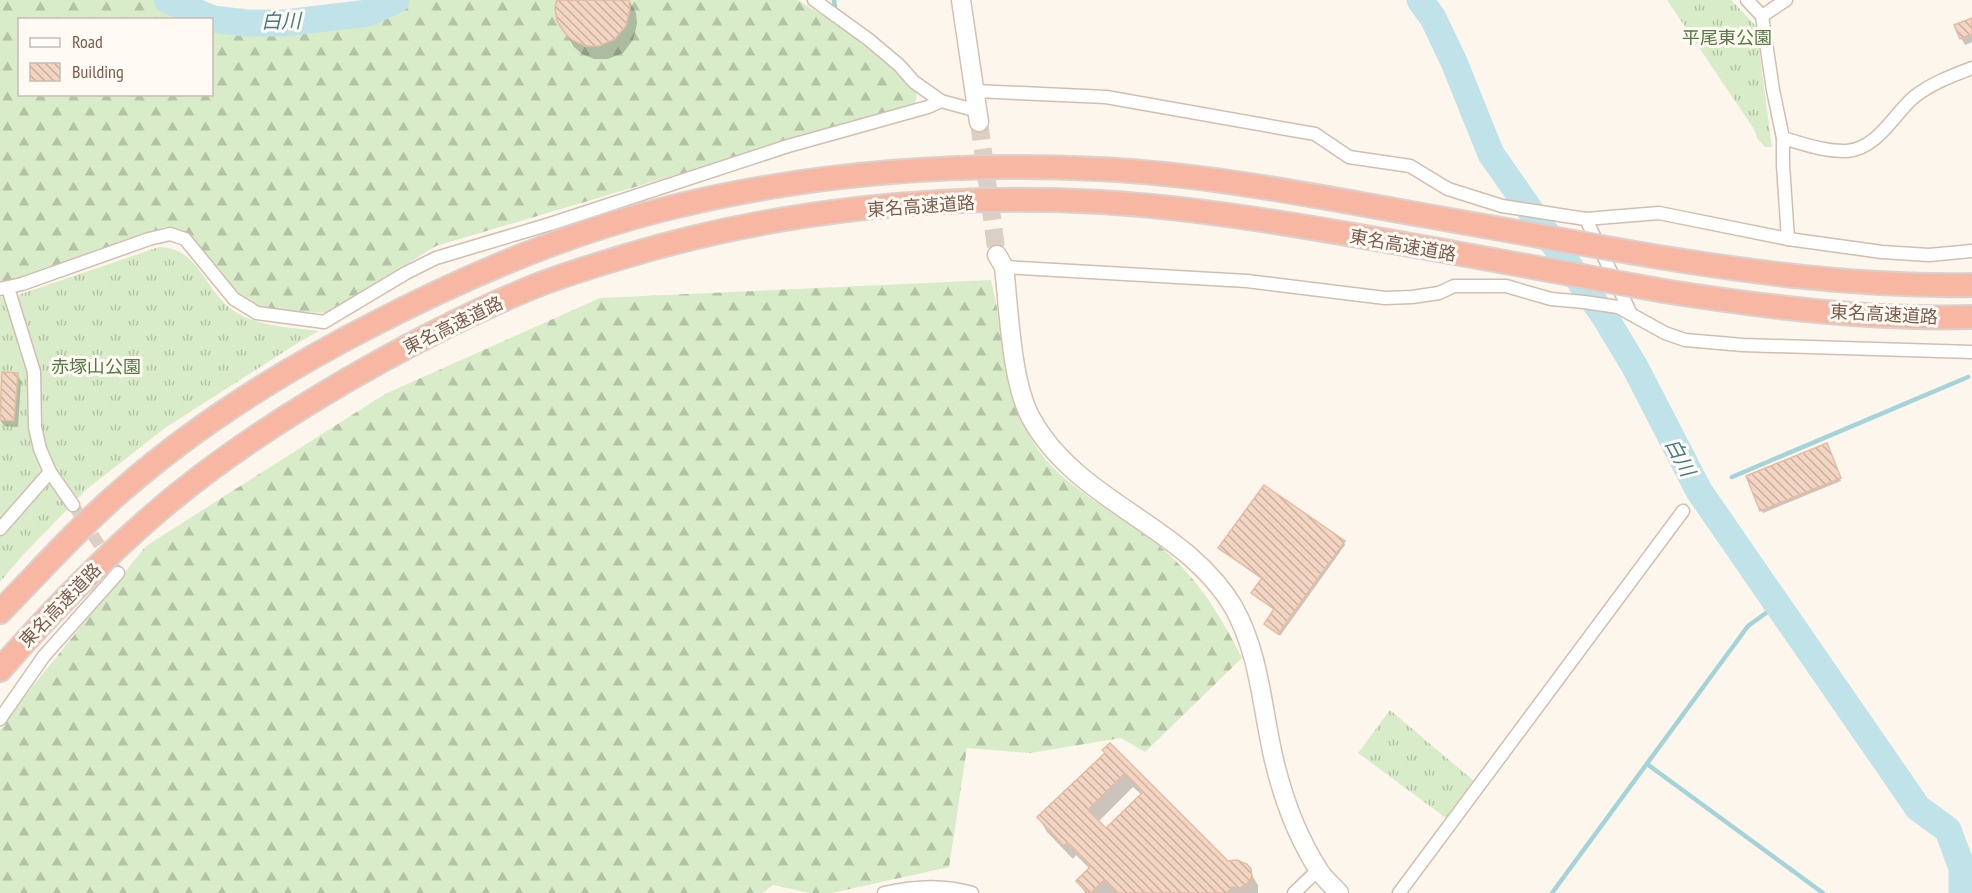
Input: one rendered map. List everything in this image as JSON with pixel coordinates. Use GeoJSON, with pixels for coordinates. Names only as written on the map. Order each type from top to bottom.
{"type":"FeatureCollection","features":[{"type":"Feature","properties":{"kind":"highway","name":"東名高速道路"},"geometry":{"type":"LineString","coordinates":[[0,612],[77,531],[123,489],[217,418],[316,354],[452,285],[586,233],[656,212],[800,182],[879,173],[960,168],[1102,169],[1265,188],[1635,254],[1810,278],[1885,284],[1972,285]]}},
{"type":"Feature","properties":{"kind":"highway","name":"東名高速道路"},"geometry":{"type":"LineString","coordinates":[[0,670],[40,624],[160,509],[228,457],[301,407],[378,362],[530,288],[598,264],[666,244],[741,227],[882,207],[965,202],[1100,202],[1185,210],[1450,252],[1731,302],[1890,316],[1972,317]]}},
{"type":"Feature","properties":{"kind":"street"},"geometry":{"type":"LineString","coordinates":[[814,0],[856,29],[899,65],[914,82],[941,101],[978,116],[961,0]]}},
{"type":"Feature","properties":{"kind":"street"},"geometry":{"type":"LineString","coordinates":[[1747,0],[1762,16],[1783,138],[1788,238]]}},
{"type":"Feature","properties":{"kind":"street"},"geometry":{"type":"LineString","coordinates":[[1762,16],[1786,0]]}},
{"type":"Feature","properties":{"kind":"street"},"geometry":{"type":"LineString","coordinates":[[1783,138],[1821,149],[1848,151],[1866,144],[1880,134],[1912,99],[1926,88],[1972,68]]}},
{"type":"Feature","properties":{"kind":"street"},"geometry":{"type":"LineString","coordinates":[[975,91],[1107,97],[1315,134],[1349,156],[1410,166],[1448,189],[1503,206],[1586,219],[1659,213],[1788,238],[1882,252],[1929,255],[1972,251]]}},
{"type":"Feature","properties":{"kind":"street"},"geometry":{"type":"LineString","coordinates":[[73,505],[50,472],[40,449],[35,427],[34,372],[4,288],[170,234],[185,239],[234,299],[257,313],[324,322],[406,273],[436,258],[550,224],[788,146],[928,107],[941,101]]}},
{"type":"Feature","properties":{"kind":"street"},"geometry":{"type":"LineString","coordinates":[[1586,219],[1631,314]]}},
{"type":"Feature","properties":{"kind":"street"},"geometry":{"type":"LineString","coordinates":[[1339,893],[1318,870],[1289,813],[1274,761],[1255,661],[1245,632],[1221,587],[1189,555],[1079,475],[1051,447],[1030,417],[1016,365],[1001,261],[1247,281],[1385,297],[1412,297],[1454,286],[1506,286],[1551,299],[1618,307],[1665,333],[1685,340],[1743,345],[1972,352]]}},
{"type":"Feature","properties":{"kind":"street"},"geometry":{"type":"LineString","coordinates":[[0,529],[50,472]]}},
{"type":"Feature","properties":{"kind":"street"},"geometry":{"type":"LineString","coordinates":[[1399,893],[1683,511]]}},
{"type":"Feature","properties":{"kind":"street"},"geometry":{"type":"LineString","coordinates":[[0,719],[44,657],[118,573]]}},
{"type":"Feature","properties":{"kind":"street"},"geometry":{"type":"LineString","coordinates":[[1294,893],[1318,870]]}},
{"type":"Feature","properties":{"kind":"street"},"geometry":{"type":"LineString","coordinates":[[884,893],[934,886],[952,887],[972,893]]}},
{"type":"Feature","properties":{"kind":"green space"},"geometry":{"type":"Polygon","coordinates":[[[0,0],[156,0],[193,18],[18,18],[18,96],[213,96],[213,28],[241,31],[278,30],[369,15],[402,0],[798,0],[856,37],[917,93],[915,104],[436,246],[327,313],[270,311],[240,299],[191,239],[165,227],[25,277],[0,282],[0,0]]]}},
{"type":"Feature","properties":{"kind":"green space","name":"平尾東公園"},"geometry":{"type":"Polygon","coordinates":[[[1667,0],[1731,0],[1756,26],[1772,147],[1765,147],[1757,138],[1754,129],[1667,0]]]}},
{"type":"Feature","properties":{"kind":"green space","name":"赤塚山公園"},"geometry":{"type":"Polygon","coordinates":[[[159,247],[173,249],[184,254],[193,262],[224,303],[234,311],[275,326],[319,331],[165,428],[87,489],[0,582],[0,297],[15,296],[159,247]]]}},
{"type":"Feature","properties":{"kind":"green space"},"geometry":{"type":"Polygon","coordinates":[[[991,280],[1012,380],[1031,438],[1041,453],[1066,479],[1159,545],[1188,573],[1211,603],[1242,658],[1145,752],[1121,738],[1030,753],[967,748],[949,867],[832,893],[810,893],[773,885],[762,893],[0,893],[0,730],[16,707],[146,546],[385,394],[600,298],[991,280]]]}},
{"type":"Feature","properties":{"kind":"green space"},"geometry":{"type":"Polygon","coordinates":[[[1390,710],[1474,781],[1446,818],[1358,753],[1390,710]]]}},
{"type":"Feature","properties":{"kind":"building"},"geometry":{"type":"Polygon","coordinates":[[[557,0],[629,0],[630,9],[626,26],[615,39],[599,46],[585,46],[572,40],[557,21],[555,7],[557,0]]]}},
{"type":"Feature","properties":{"kind":"building"},"geometry":{"type":"Polygon","coordinates":[[[1972,18],[1972,34],[1960,39],[1954,25],[1972,18]]]}},
{"type":"Feature","properties":{"kind":"building"},"geometry":{"type":"Polygon","coordinates":[[[2,372],[18,373],[14,421],[0,420],[2,372]]]}},
{"type":"Feature","properties":{"kind":"building"},"geometry":{"type":"Polygon","coordinates":[[[1827,443],[1841,478],[1760,511],[1746,476],[1827,443]]]}},
{"type":"Feature","properties":{"kind":"building"},"geometry":{"type":"Polygon","coordinates":[[[1264,485],[1345,541],[1278,634],[1264,624],[1274,609],[1251,593],[1262,578],[1218,548],[1264,485]]]}},
{"type":"Feature","properties":{"kind":"building"},"geometry":{"type":"Polygon","coordinates":[[[1110,743],[1228,861],[1237,860],[1247,864],[1252,876],[1248,883],[1240,888],[1232,887],[1227,893],[1117,893],[1104,880],[1091,893],[1088,893],[1076,881],[1091,866],[1067,842],[1064,846],[1037,817],[1105,753],[1102,750],[1110,743]],[[1125,773],[1088,810],[1106,828],[1143,792],[1125,773]]]}},
{"type":"Feature","properties":{"kind":"waterway","name":"白川"},"geometry":{"type":"LineString","coordinates":[[167,0],[211,18]]}},
{"type":"Feature","properties":{"kind":"waterway","name":"白川"},"geometry":{"type":"LineString","coordinates":[[213,19],[246,23],[285,23],[368,13],[396,0]]}},
{"type":"Feature","properties":{"kind":"waterway"},"geometry":{"type":"LineString","coordinates":[[834,0],[835,7]]}},
{"type":"Feature","properties":{"kind":"waterway","name":"白川"},"geometry":{"type":"LineString","coordinates":[[1420,0],[1433,18],[1454,62],[1491,154],[1605,317],[1635,367],[1699,491],[1918,808],[1948,830],[1962,868],[1962,893]]}},
{"type":"Feature","properties":{"kind":"waterway"},"geometry":{"type":"LineString","coordinates":[[1732,477],[1968,377]]}},
{"type":"Feature","properties":{"kind":"waterway"},"geometry":{"type":"LineString","coordinates":[[1552,893],[1748,626],[1777,605]]}},
{"type":"Feature","properties":{"kind":"waterway"},"geometry":{"type":"LineString","coordinates":[[1647,764],[1823,893]]}},
{"type":"Feature","properties":{"kind":"tunnel"},"geometry":{"type":"LineString","coordinates":[[979,122],[997,255]]}},
{"type":"Feature","properties":{"kind":"tunnel"},"geometry":{"type":"LineString","coordinates":[[73,505],[118,573]]}}]}
